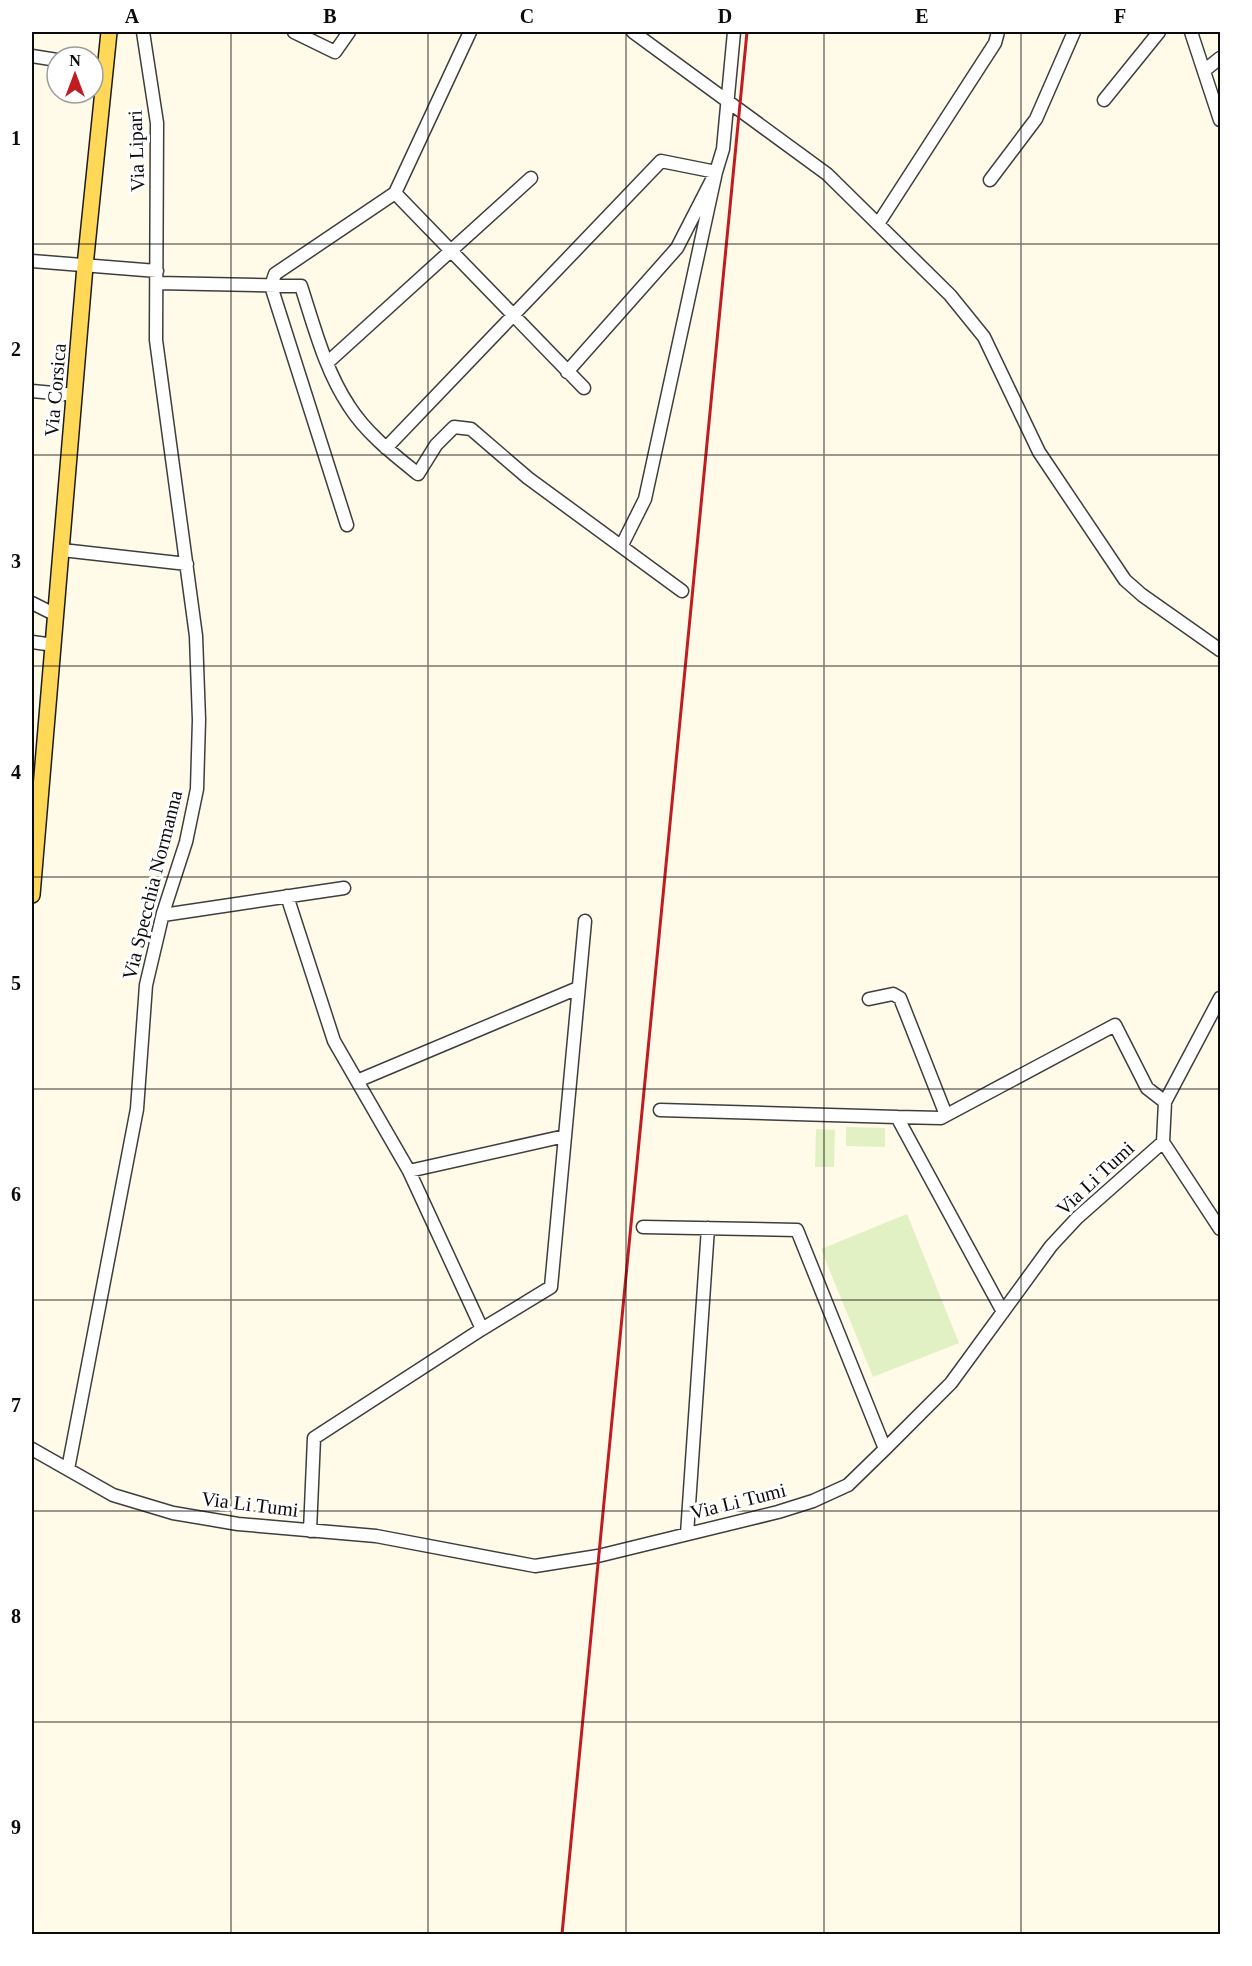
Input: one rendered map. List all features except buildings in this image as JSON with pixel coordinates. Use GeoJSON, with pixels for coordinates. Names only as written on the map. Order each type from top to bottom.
{"type":"FeatureCollection","features":[{"type":"Feature","properties":{"kind":"main road","name":"Via Corsica"},"geometry":{"type":"LineString","coordinates":[[32,895],[75,395],[96,105]]}},
{"type":"Feature","properties":{"kind":"street","name":"Via Lipari"},"geometry":{"type":"LineString","coordinates":[[143,32],[157,123],[157,277]]}},
{"type":"Feature","properties":{"kind":"street"},"geometry":{"type":"LineString","coordinates":[[294,32],[335,52],[348,32]]}},
{"type":"Feature","properties":{"kind":"street"},"geometry":{"type":"LineString","coordinates":[[347,525],[271,286],[275,274],[395,193],[470,32]]}},
{"type":"Feature","properties":{"kind":"street"},"geometry":{"type":"LineString","coordinates":[[633,32],[827,174],[950,295],[984,337],[1039,452],[1125,580],[1150,601],[1221,650]]}},
{"type":"Feature","properties":{"kind":"street"},"geometry":{"type":"LineString","coordinates":[[622,545],[645,499],[716,172],[723,149],[734,32]]}},
{"type":"Feature","properties":{"kind":"street"},"geometry":{"type":"LineString","coordinates":[[878,224],[995,42],[998,32]]}},
{"type":"Feature","properties":{"kind":"street"},"geometry":{"type":"LineString","coordinates":[[990,180],[1036,119],[1074,32]]}},
{"type":"Feature","properties":{"kind":"street"},"geometry":{"type":"LineString","coordinates":[[1104,100],[1159,32]]}},
{"type":"Feature","properties":{"kind":"street"},"geometry":{"type":"LineString","coordinates":[[1191,32],[1221,120]]}},
{"type":"Feature","properties":{"kind":"street"},"geometry":{"type":"LineString","coordinates":[[1205,70],[1221,58]]}},
{"type":"Feature","properties":{"kind":"street"},"geometry":{"type":"LineString","coordinates":[[386,448],[661,161],[716,172]]}},
{"type":"Feature","properties":{"kind":"street"},"geometry":{"type":"LineString","coordinates":[[567,372],[677,248],[716,172]]}},
{"type":"Feature","properties":{"kind":"street"},"geometry":{"type":"LineString","coordinates":[[327,363],[531,178]]}},
{"type":"Feature","properties":{"kind":"street"},"geometry":{"type":"LineString","coordinates":[[395,193],[584,388]]}},
{"type":"Feature","properties":{"kind":"street"},"geometry":{"type":"LineString","coordinates":[[669,256],[701,244]]}},
{"type":"Feature","properties":{"kind":"street"},"geometry":{"type":"LineString","coordinates":[[32,261],[157,277],[271,286],[301,286],[327,363],[349,406],[386,448],[418,474],[436,445],[454,427],[471,429],[528,478],[682,591]]}},
{"type":"Feature","properties":{"kind":"street","name":"Via Specchia Normanna"},"geometry":{"type":"LineString","coordinates":[[68,1469],[137,1109],[146,985],[163,915],[186,842],[197,789],[200,720],[196,636],[156,340],[157,277]]}},
{"type":"Feature","properties":{"kind":"street"},"geometry":{"type":"LineString","coordinates":[[32,391],[75,395]]}},
{"type":"Feature","properties":{"kind":"street"},"geometry":{"type":"LineString","coordinates":[[62,550],[187,564]]}},
{"type":"Feature","properties":{"kind":"street"},"geometry":{"type":"LineString","coordinates":[[32,603],[56,615]]}},
{"type":"Feature","properties":{"kind":"street"},"geometry":{"type":"LineString","coordinates":[[32,642],[54,645]]}},
{"type":"Feature","properties":{"kind":"street"},"geometry":{"type":"LineString","coordinates":[[163,915],[344,888]]}},
{"type":"Feature","properties":{"kind":"street"},"geometry":{"type":"LineString","coordinates":[[287,896],[334,1041],[409,1171],[482,1329]]}},
{"type":"Feature","properties":{"kind":"street"},"geometry":{"type":"LineString","coordinates":[[310,1531],[314,1438],[551,1287],[585,921]]}},
{"type":"Feature","properties":{"kind":"street"},"geometry":{"type":"LineString","coordinates":[[357,1081],[578,988]]}},
{"type":"Feature","properties":{"kind":"street"},"geometry":{"type":"LineString","coordinates":[[869,999],[893,994],[900,998],[946,1115]]}},
{"type":"Feature","properties":{"kind":"street","name":"Via Li Tumi"},"geometry":{"type":"LineString","coordinates":[[32,1449],[113,1495],[145,1506],[226,1522],[375,1536],[535,1566],[598,1556],[813,1501],[848,1485],[951,1383],[1057,1239],[1163,1142],[1165,1102],[1221,998]]}},
{"type":"Feature","properties":{"kind":"street"},"geometry":{"type":"LineString","coordinates":[[660,1110],[941,1118],[1115,1025],[1147,1088],[1165,1102]]}},
{"type":"Feature","properties":{"kind":"street"},"geometry":{"type":"LineString","coordinates":[[897,1118],[1003,1312]]}},
{"type":"Feature","properties":{"kind":"street"},"geometry":{"type":"LineString","coordinates":[[409,1171],[565,1136]]}},
{"type":"Feature","properties":{"kind":"street"},"geometry":{"type":"LineString","coordinates":[[1163,1142],[1221,1229]]}},
{"type":"Feature","properties":{"kind":"street"},"geometry":{"type":"LineString","coordinates":[[643,1227],[797,1230],[885,1449]]}},
{"type":"Feature","properties":{"kind":"street"},"geometry":{"type":"LineString","coordinates":[[687,1534],[708,1228]]}},
{"type":"Feature","properties":{"kind":"green space"},"geometry":{"type":"Polygon","coordinates":[[[846,1127],[885,1128],[885,1147],[846,1146],[846,1127]]]}},
{"type":"Feature","properties":{"kind":"green space"},"geometry":{"type":"Polygon","coordinates":[[[816,1129],[835,1130],[834,1167],[815,1167],[816,1129]]]}},
{"type":"Feature","properties":{"kind":"green space"},"geometry":{"type":"Polygon","coordinates":[[[907,1214],[959,1343],[873,1377],[821,1249],[907,1214]]]}},
{"type":"Feature","properties":{"kind":"railway"},"geometry":{"type":"LineString","coordinates":[[562,1934],[747,32]]}}]}
